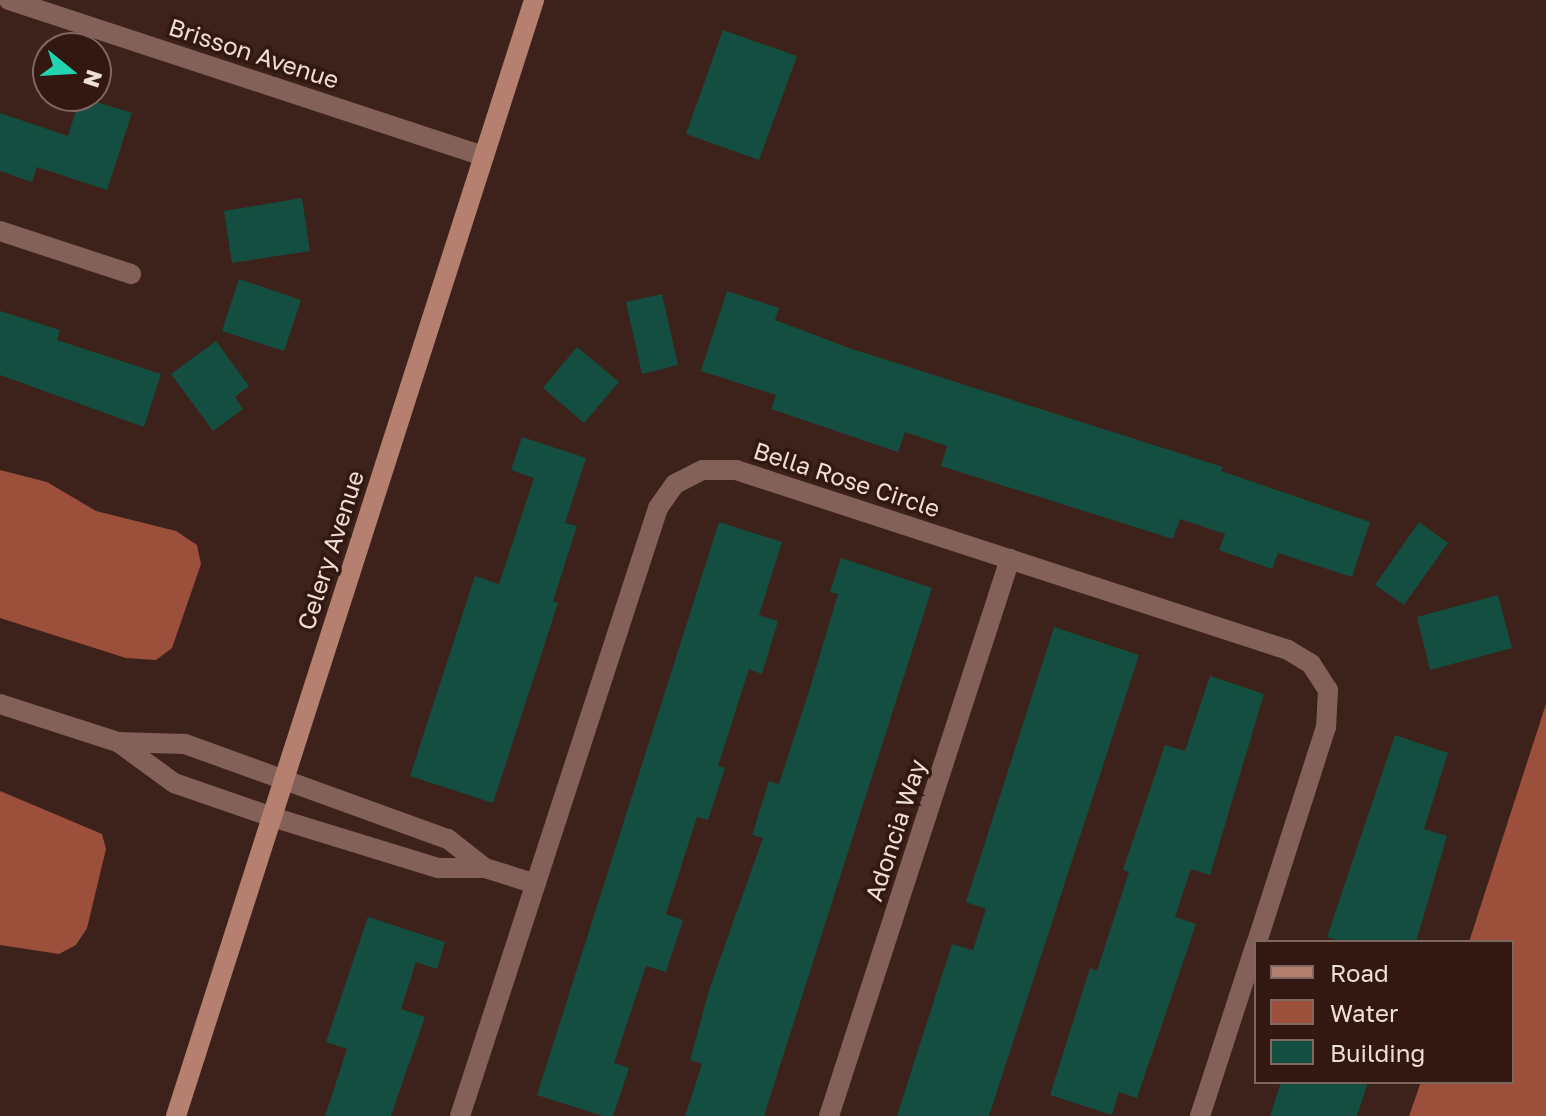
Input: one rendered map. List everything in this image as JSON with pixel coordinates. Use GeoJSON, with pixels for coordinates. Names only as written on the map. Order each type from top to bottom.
{"type":"FeatureCollection","features":[{"type":"Feature","properties":{"kind":"main road","name":"Celery Avenue"},"geometry":{"type":"LineString","coordinates":[[176,1116],[534,0]]}},
{"type":"Feature","properties":{"kind":"street","name":"Brisson Avenue"},"geometry":{"type":"LineString","coordinates":[[9,0],[484,156]]}},
{"type":"Feature","properties":{"kind":"street"},"geometry":{"type":"LineString","coordinates":[[0,231],[131,274]]}},
{"type":"Feature","properties":{"kind":"street","name":"Bella Rose Circle"},"geometry":{"type":"LineString","coordinates":[[460,1116],[658,508],[675,484],[703,470],[736,470],[1288,650],[1319,677],[1328,690],[1326,727],[1257,940]]}},
{"type":"Feature","properties":{"kind":"street","name":"Adoncia Way"},"geometry":{"type":"LineString","coordinates":[[829,1116],[1010,559]]}},
{"type":"Feature","properties":{"kind":"street"},"geometry":{"type":"LineString","coordinates":[[0,704],[118,742],[185,744],[448,839],[485,868]]}},
{"type":"Feature","properties":{"kind":"street"},"geometry":{"type":"LineString","coordinates":[[118,742],[174,783],[272,817],[438,868],[485,868],[536,884]]}},
{"type":"Feature","properties":{"kind":"street","name":"Bella Rose Circle"},"geometry":{"type":"LineString","coordinates":[[1200,1116],[1254,949]]}},
{"type":"Feature","properties":{"kind":"water"},"geometry":{"type":"Polygon","coordinates":[[[0,470],[47,482],[96,511],[176,531],[197,545],[201,564],[172,648],[156,660],[126,658],[0,618],[0,470]]]}},
{"type":"Feature","properties":{"kind":"water"},"geometry":{"type":"Polygon","coordinates":[[[1546,704],[1546,1116],[1409,1116],[1420,1084],[1514,1084],[1514,940],[1470,940],[1546,704]]]}},
{"type":"Feature","properties":{"kind":"water"},"geometry":{"type":"Polygon","coordinates":[[[0,791],[102,834],[106,849],[87,928],[76,945],[59,954],[0,945],[0,791]]]}},
{"type":"Feature","properties":{"kind":"building"},"geometry":{"type":"Polygon","coordinates":[[[723,30],[797,56],[759,160],[686,134],[723,30]]]}},
{"type":"Feature","properties":{"kind":"building"},"geometry":{"type":"Polygon","coordinates":[[[112,107],[132,113],[107,190],[37,167],[32,182],[0,171],[0,113],[68,136],[75,112],[112,112],[112,107]]]}},
{"type":"Feature","properties":{"kind":"building"},"geometry":{"type":"Polygon","coordinates":[[[302,198],[310,251],[232,263],[224,211],[302,198]]]}},
{"type":"Feature","properties":{"kind":"building"},"geometry":{"type":"Polygon","coordinates":[[[239,279],[301,300],[284,351],[222,331],[239,279]]]}},
{"type":"Feature","properties":{"kind":"building"},"geometry":{"type":"Polygon","coordinates":[[[727,291],[779,308],[775,320],[849,348],[1223,467],[1221,471],[1370,522],[1352,577],[1278,553],[1272,569],[1219,550],[1225,534],[1180,519],[1173,539],[941,466],[947,446],[905,432],[898,452],[771,409],[776,395],[701,371],[727,291]]]}},
{"type":"Feature","properties":{"kind":"building"},"geometry":{"type":"Polygon","coordinates":[[[662,294],[678,365],[642,374],[626,302],[662,294]]]}},
{"type":"Feature","properties":{"kind":"building"},"geometry":{"type":"Polygon","coordinates":[[[0,311],[60,330],[57,340],[161,374],[144,427],[0,375],[0,311]]]}},
{"type":"Feature","properties":{"kind":"building"},"geometry":{"type":"Polygon","coordinates":[[[216,341],[249,386],[235,397],[243,409],[213,431],[171,374],[216,341]]]}},
{"type":"Feature","properties":{"kind":"building"},"geometry":{"type":"Polygon","coordinates":[[[577,347],[619,382],[584,423],[543,388],[577,347]]]}},
{"type":"Feature","properties":{"kind":"building"},"geometry":{"type":"Polygon","coordinates":[[[522,437],[586,458],[565,523],[577,526],[553,601],[558,603],[493,803],[410,776],[475,576],[499,584],[534,478],[511,470],[522,437]]]}},
{"type":"Feature","properties":{"kind":"building"},"geometry":{"type":"Polygon","coordinates":[[[719,522],[782,542],[759,615],[778,621],[762,674],[749,669],[718,766],[725,768],[708,820],[697,817],[666,914],[683,920],[666,972],[646,966],[614,1063],[629,1068],[613,1116],[603,1116],[537,1095],[719,522]]]}},
{"type":"Feature","properties":{"kind":"building"},"geometry":{"type":"Polygon","coordinates":[[[1419,522],[1448,543],[1404,605],[1375,585],[1419,522]]]}},
{"type":"Feature","properties":{"kind":"building"},"geometry":{"type":"Polygon","coordinates":[[[841,558],[932,588],[764,1116],[685,1116],[702,1064],[690,1060],[710,987],[763,838],[752,835],[769,781],[779,784],[810,688],[838,594],[830,592],[841,558]]]}},
{"type":"Feature","properties":{"kind":"building"},"geometry":{"type":"Polygon","coordinates":[[[1498,595],[1512,648],[1430,670],[1417,617],[1498,595]]]}},
{"type":"Feature","properties":{"kind":"building"},"geometry":{"type":"Polygon","coordinates":[[[1054,627],[1139,655],[989,1116],[897,1116],[952,944],[973,950],[986,909],[966,902],[1054,627]]]}},
{"type":"Feature","properties":{"kind":"building"},"geometry":{"type":"Polygon","coordinates":[[[1210,676],[1264,694],[1210,875],[1191,869],[1175,917],[1196,924],[1137,1098],[1119,1092],[1112,1115],[1050,1095],[1090,968],[1097,971],[1129,872],[1123,870],[1165,745],[1185,751],[1210,676]]]}},
{"type":"Feature","properties":{"kind":"building"},"geometry":{"type":"Polygon","coordinates":[[[1395,735],[1448,753],[1424,829],[1447,836],[1417,940],[1337,940],[1327,937],[1395,735]]]}},
{"type":"Feature","properties":{"kind":"building"},"geometry":{"type":"Polygon","coordinates":[[[368,917],[445,942],[437,969],[416,962],[401,1009],[425,1017],[391,1116],[325,1116],[347,1049],[326,1042],[368,917]]]}},
{"type":"Feature","properties":{"kind":"building"},"geometry":{"type":"Polygon","coordinates":[[[1280,1084],[1367,1084],[1357,1116],[1270,1116],[1280,1084]]]}}]}
